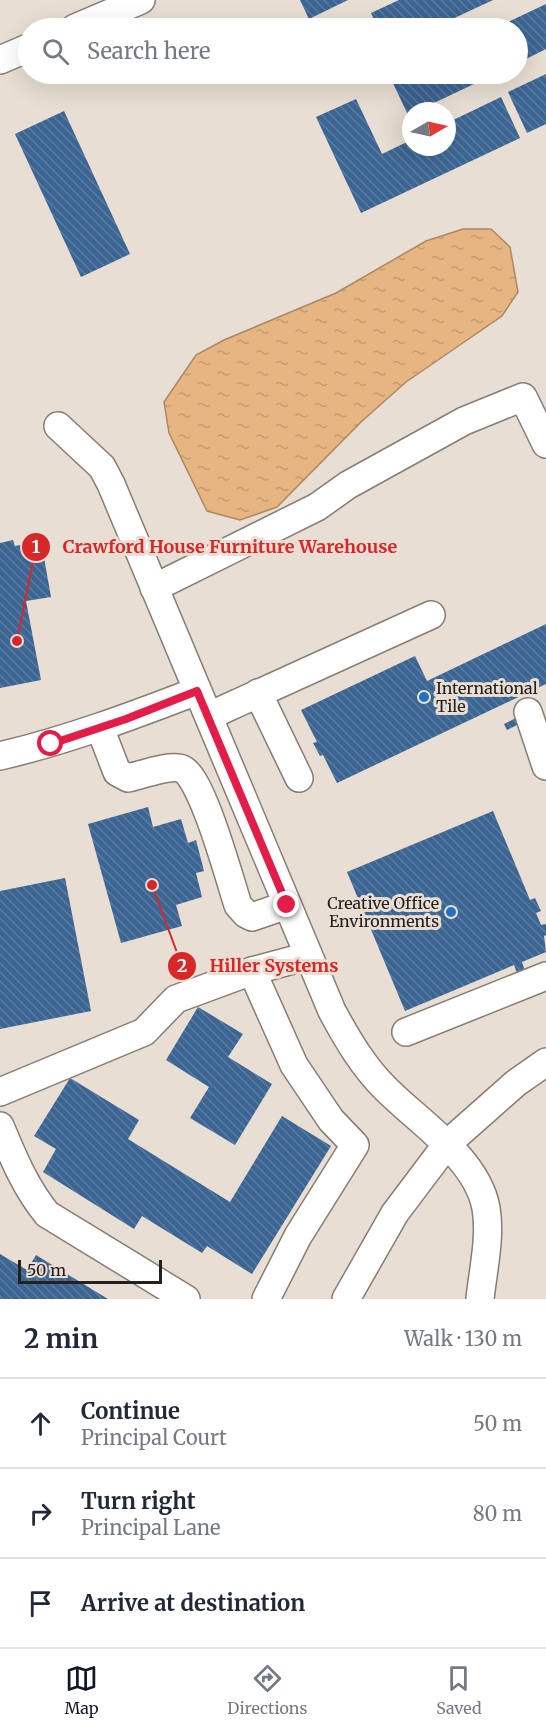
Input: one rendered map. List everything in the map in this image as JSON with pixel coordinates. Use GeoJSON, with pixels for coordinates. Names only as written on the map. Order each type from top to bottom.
{"type":"FeatureCollection","features":[{"type":"Feature","properties":{"kind":"street"},"geometry":{"type":"LineString","coordinates":[[99,18],[141,0]]}},
{"type":"Feature","properties":{"kind":"street"},"geometry":{"type":"LineString","coordinates":[[0,60],[18,52]]}},
{"type":"Feature","properties":{"kind":"street"},"geometry":{"type":"LineString","coordinates":[[154,588],[317,507],[348,485],[464,421],[523,397],[546,444]]}},
{"type":"Feature","properties":{"kind":"street"},"geometry":{"type":"LineString","coordinates":[[58,426],[102,467],[111,484],[308,956],[346,1038],[385,1089],[447,1144],[471,1173],[486,1206],[488,1226],[480,1299]]}},
{"type":"Feature","properties":{"kind":"street"},"geometry":{"type":"LineString","coordinates":[[209,716],[430,615]]}},
{"type":"Feature","properties":{"kind":"street"},"geometry":{"type":"LineString","coordinates":[[0,756],[51,744],[100,728],[197,691]]}},
{"type":"Feature","properties":{"kind":"street"},"geometry":{"type":"LineString","coordinates":[[258,693],[299,778]]}},
{"type":"Feature","properties":{"kind":"street"},"geometry":{"type":"LineString","coordinates":[[528,712],[546,766]]}},
{"type":"Feature","properties":{"kind":"street"},"geometry":{"type":"LineString","coordinates":[[100,728],[117,772],[128,778],[170,768],[181,768],[191,775],[201,793],[238,905],[246,915],[252,917],[287,905]]}},
{"type":"Feature","properties":{"kind":"street"},"geometry":{"type":"LineString","coordinates":[[0,1092],[144,1032],[176,999],[252,971],[308,956]]}},
{"type":"Feature","properties":{"kind":"street"},"geometry":{"type":"LineString","coordinates":[[252,971],[294,1065],[331,1120],[355,1146],[298,1236],[266,1299]]}},
{"type":"Feature","properties":{"kind":"street"},"geometry":{"type":"LineString","coordinates":[[406,1032],[546,976]]}},
{"type":"Feature","properties":{"kind":"street"},"geometry":{"type":"LineString","coordinates":[[346,1299],[395,1212],[447,1144],[516,1083],[546,1062]]}},
{"type":"Feature","properties":{"kind":"street"},"geometry":{"type":"LineString","coordinates":[[0,1126],[23,1179],[47,1214],[186,1299]]}},
{"type":"Feature","properties":{"kind":"water"},"geometry":{"type":"Polygon","coordinates":[[[463,229],[491,229],[510,247],[518,292],[502,316],[406,382],[361,422],[277,507],[240,520],[207,511],[169,433],[164,402],[196,355],[224,340],[336,293],[426,241],[463,229]]]}},
{"type":"Feature","properties":{"kind":"building"},"geometry":{"type":"Polygon","coordinates":[[[300,0],[348,0],[311,18],[309,18],[300,0]]]}},
{"type":"Feature","properties":{"kind":"building"},"geometry":{"type":"Polygon","coordinates":[[[399,0],[493,0],[454,18],[373,18],[371,13],[399,0]]]}},
{"type":"Feature","properties":{"kind":"building"},"geometry":{"type":"Polygon","coordinates":[[[546,4],[546,49],[528,58],[528,18],[516,18],[546,4]]]}},
{"type":"Feature","properties":{"kind":"building"},"geometry":{"type":"Polygon","coordinates":[[[546,74],[546,124],[527,133],[508,92],[546,74]]]}},
{"type":"Feature","properties":{"kind":"building"},"geometry":{"type":"Polygon","coordinates":[[[393,84],[474,84],[436,102],[402,102],[393,84]]]}},
{"type":"Feature","properties":{"kind":"building"},"geometry":{"type":"Polygon","coordinates":[[[501,97],[520,138],[361,213],[316,117],[356,99],[382,154],[402,144],[402,156],[456,156],[456,119],[501,97]]]}},
{"type":"Feature","properties":{"kind":"building"},"geometry":{"type":"Polygon","coordinates":[[[64,111],[130,254],[81,277],[15,134],[64,111]]]}},
{"type":"Feature","properties":{"kind":"building"},"geometry":{"type":"Polygon","coordinates":[[[13,540],[15,546],[41,541],[51,597],[26,601],[41,680],[0,688],[0,543],[13,540]]]}},
{"type":"Feature","properties":{"kind":"building","name":"International Tile"},"geometry":{"type":"Polygon","coordinates":[[[546,624],[546,684],[337,783],[323,755],[320,756],[313,743],[317,742],[301,710],[415,656],[427,681],[546,624]]]}},
{"type":"Feature","properties":{"kind":"building"},"geometry":{"type":"Polygon","coordinates":[[[520,716],[523,722],[507,730],[504,724],[520,716]]]}},
{"type":"Feature","properties":{"kind":"building"},"geometry":{"type":"Polygon","coordinates":[[[148,807],[153,827],[181,819],[188,843],[196,840],[204,871],[196,873],[202,897],[176,905],[182,926],[121,943],[88,824],[148,807]]]}},
{"type":"Feature","properties":{"kind":"building","name":"Creative Office Environments"},"geometry":{"type":"Polygon","coordinates":[[[493,811],[530,900],[535,898],[541,911],[536,913],[541,925],[546,925],[544,936],[546,952],[522,962],[523,971],[517,973],[514,965],[405,1011],[347,872],[493,811]]]}},
{"type":"Feature","properties":{"kind":"building"},"geometry":{"type":"Polygon","coordinates":[[[65,878],[91,1011],[0,1029],[0,891],[65,878]]]}},
{"type":"Feature","properties":{"kind":"building"},"geometry":{"type":"Polygon","coordinates":[[[198,1007],[243,1034],[228,1057],[272,1084],[235,1145],[190,1118],[209,1087],[166,1060],[198,1007]]]}},
{"type":"Feature","properties":{"kind":"building"},"geometry":{"type":"Polygon","coordinates":[[[70,1078],[139,1120],[128,1139],[230,1202],[282,1116],[331,1146],[252,1274],[207,1246],[202,1253],[142,1216],[134,1229],[43,1172],[56,1149],[34,1136],[70,1078]]]}},
{"type":"Feature","properties":{"kind":"building"},"geometry":{"type":"Polygon","coordinates":[[[0,1254],[27,1270],[36,1255],[108,1299],[0,1299],[0,1254]]]}},
{"type":"Feature","properties":{"kind":"place","name":"Crawford House Furniture Warehouse"},"geometry":{"type":"Point","coordinates":[17,641]}},
{"type":"Feature","properties":{"kind":"place","name":"International Tile"},"geometry":{"type":"Point","coordinates":[424,697]}},
{"type":"Feature","properties":{"kind":"place","name":"Hiller Systems"},"geometry":{"type":"Point","coordinates":[152,885]}},
{"type":"Feature","properties":{"kind":"place","name":"Creative Office Environments"},"geometry":{"type":"Point","coordinates":[451,912]}},
{"type":"Feature","properties":{"kind":"route"},"geometry":{"type":"LineString","coordinates":[[51,744],[126,719],[197,691],[287,905]]}}]}
